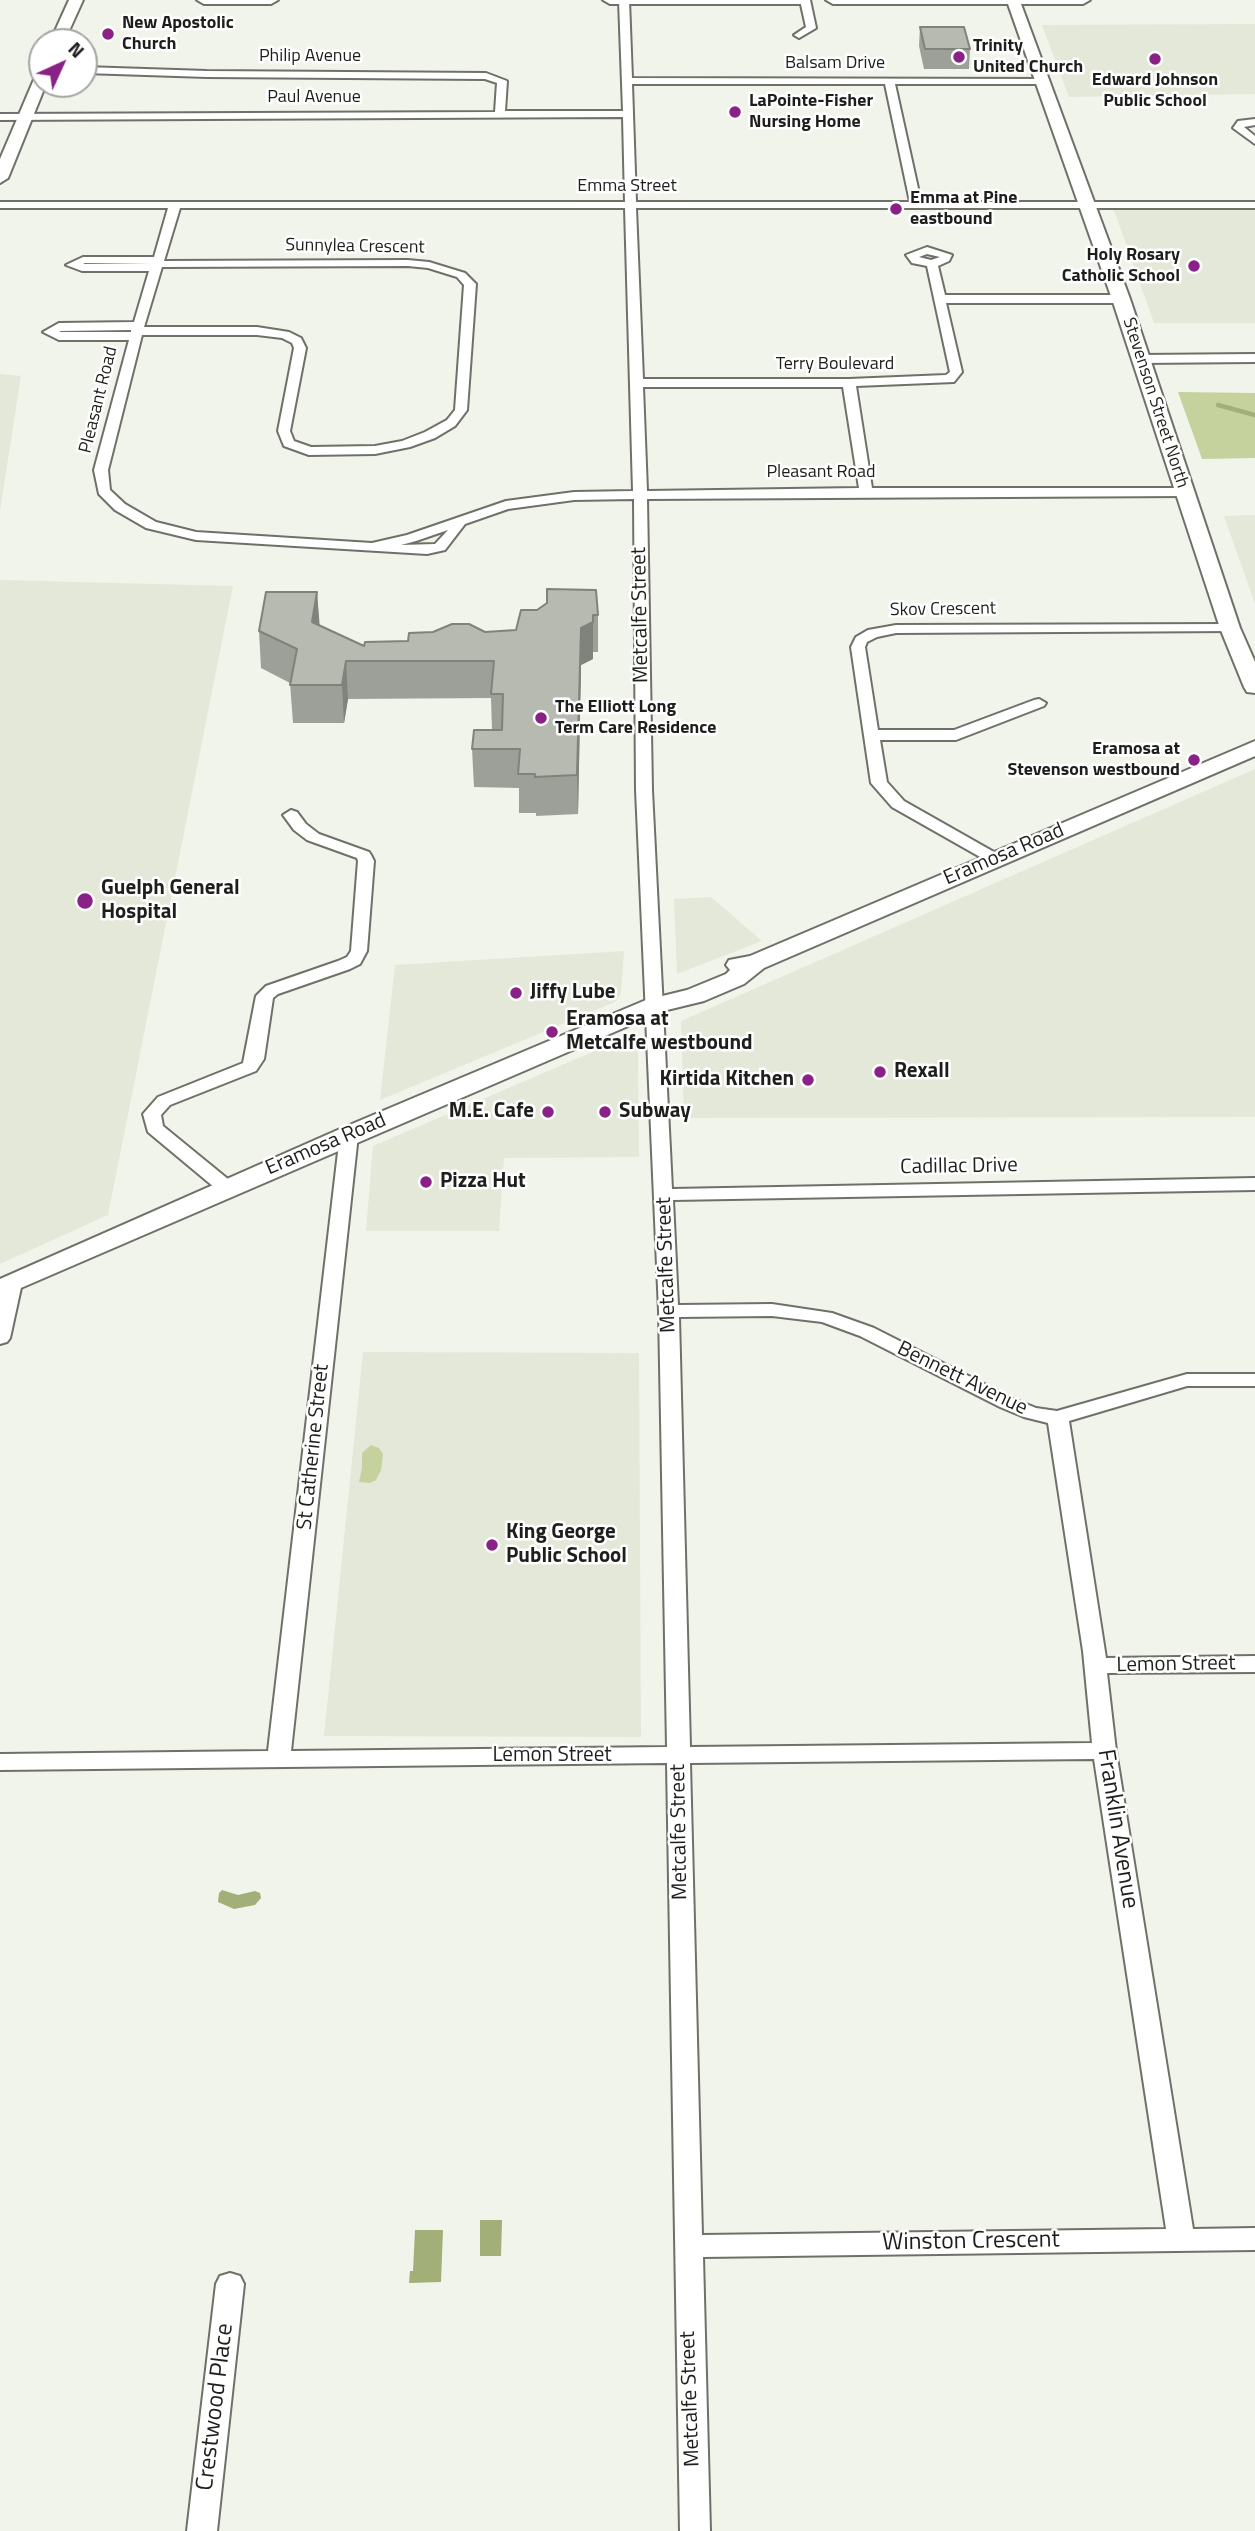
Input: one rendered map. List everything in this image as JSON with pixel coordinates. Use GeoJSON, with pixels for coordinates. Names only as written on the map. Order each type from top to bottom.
{"type":"FeatureCollection","features":[{"type":"Feature","properties":{"kind":"main road"},"geometry":{"type":"LineString","coordinates":[[63,28],[76,0]]}},
{"type":"Feature","properties":{"kind":"main road"},"geometry":{"type":"LineString","coordinates":[[204,0],[271,0]]}},
{"type":"Feature","properties":{"kind":"main road"},"geometry":{"type":"LineString","coordinates":[[610,0],[803,0]]}},
{"type":"Feature","properties":{"kind":"main road"},"geometry":{"type":"LineString","coordinates":[[833,0],[1083,0]]}},
{"type":"Feature","properties":{"kind":"main road","name":"Stevenson Street North"},"geometry":{"type":"LineString","coordinates":[[1013,0],[1121,299],[1230,628],[1255,687]]}},
{"type":"Feature","properties":{"kind":"main road"},"geometry":{"type":"LineString","coordinates":[[0,178],[4,160],[34,98]]}},
{"type":"Feature","properties":{"kind":"main road","name":"Eramosa Road"},"geometry":{"type":"LineString","coordinates":[[6,1286],[654,1005],[695,996],[742,975],[755,962],[1255,748]]}},
{"type":"Feature","properties":{"kind":"street","name":"Metcalfe Street"},"geometry":{"type":"LineString","coordinates":[[624,0],[640,494],[644,790],[669,1311],[695,2531]]}},
{"type":"Feature","properties":{"kind":"street"},"geometry":{"type":"LineString","coordinates":[[799,35],[811,28],[803,0]]}},
{"type":"Feature","properties":{"kind":"street","name":"Philip Avenue"},"geometry":{"type":"LineString","coordinates":[[98,71],[486,76],[502,81],[500,115]]}},
{"type":"Feature","properties":{"kind":"street","name":"Balsam Drive"},"geometry":{"type":"LineString","coordinates":[[628,81],[1042,80]]}},
{"type":"Feature","properties":{"kind":"street"},"geometry":{"type":"LineString","coordinates":[[889,81],[916,204]]}},
{"type":"Feature","properties":{"kind":"street","name":"Paul Avenue"},"geometry":{"type":"LineString","coordinates":[[0,117],[628,114]]}},
{"type":"Feature","properties":{"kind":"street"},"geometry":{"type":"LineString","coordinates":[[1254,138],[1238,128],[1242,123],[1255,122]]}},
{"type":"Feature","properties":{"kind":"street","name":"Emma Street"},"geometry":{"type":"LineString","coordinates":[[0,205],[1255,205]]}},
{"type":"Feature","properties":{"kind":"street","name":"Pleasant Road"},"geometry":{"type":"LineString","coordinates":[[175,205],[136,331],[101,470],[104,491],[120,507],[151,525],[196,536],[427,550],[440,547],[461,520],[506,505],[542,499],[640,494],[1184,492]]}},
{"type":"Feature","properties":{"kind":"street","name":"Sunnylea Crescent"},"geometry":{"type":"LineString","coordinates":[[136,331],[60,336],[49,332],[59,327],[136,331],[257,331],[285,335],[298,341],[300,348],[284,431],[289,443],[309,451],[375,450],[405,444],[430,435],[451,423],[461,410],[470,284],[461,275],[429,265],[408,263],[157,264],[82,268],[72,265],[83,260],[157,264]]}},
{"type":"Feature","properties":{"kind":"street","name":"Terry Boulevard"},"geometry":{"type":"LineString","coordinates":[[636,383],[935,382],[950,379],[956,372],[932,264]]}},
{"type":"Feature","properties":{"kind":"street"},"geometry":{"type":"LineString","coordinates":[[941,299],[1121,299]]}},
{"type":"Feature","properties":{"kind":"street"},"geometry":{"type":"LineString","coordinates":[[1141,359],[1255,358]]}},
{"type":"Feature","properties":{"kind":"street"},"geometry":{"type":"LineString","coordinates":[[849,383],[866,492]]}},
{"type":"Feature","properties":{"kind":"street","name":"Skov Crescent"},"geometry":{"type":"LineString","coordinates":[[995,859],[890,798],[879,783],[858,647],[861,640],[873,633],[917,628],[1230,628]]}},
{"type":"Feature","properties":{"kind":"street"},"geometry":{"type":"LineString","coordinates":[[872,736],[956,735],[1039,703]]}},
{"type":"Feature","properties":{"kind":"street"},"geometry":{"type":"LineString","coordinates":[[227,1188],[154,1128],[152,1114],[164,1101],[250,1067],[256,1059],[265,996],[272,990],[344,965],[354,960],[359,951],[366,861],[363,855],[313,837],[300,827],[292,815]]}},
{"type":"Feature","properties":{"kind":"street","name":"St Catherine Street"},"geometry":{"type":"LineString","coordinates":[[279,1759],[349,1135]]}},
{"type":"Feature","properties":{"kind":"street","name":"Cadillac Drive"},"geometry":{"type":"LineString","coordinates":[[664,1195],[1255,1184]]}},
{"type":"Feature","properties":{"kind":"street"},"geometry":{"type":"LineString","coordinates":[[0,1338],[6,1286]]}},
{"type":"Feature","properties":{"kind":"street","name":"Bennett Avenue"},"geometry":{"type":"LineString","coordinates":[[669,1311],[772,1310],[825,1317],[866,1332],[1007,1403],[1031,1413],[1058,1418]]}},
{"type":"Feature","properties":{"kind":"street"},"geometry":{"type":"LineString","coordinates":[[1058,1418],[1188,1380],[1255,1380]]}},
{"type":"Feature","properties":{"kind":"street","name":"Franklin Avenue"},"geometry":{"type":"LineString","coordinates":[[1058,1418],[1096,1666],[1104,1751],[1181,2239]]}},
{"type":"Feature","properties":{"kind":"street","name":"Lemon Street"},"geometry":{"type":"LineString","coordinates":[[1096,1666],[1255,1664]]}},
{"type":"Feature","properties":{"kind":"street","name":"Lemon Street"},"geometry":{"type":"LineString","coordinates":[[0,1762],[1104,1751]]}},
{"type":"Feature","properties":{"kind":"street","name":"Winston Crescent"},"geometry":{"type":"LineString","coordinates":[[687,2246],[1255,2239]]}},
{"type":"Feature","properties":{"kind":"street","name":"Crestwood Place"},"geometry":{"type":"LineString","coordinates":[[202,2531],[230,2284]]}},
{"type":"Feature","properties":{"kind":"shaded area","name":"Edward Johnson Public School"},"geometry":{"type":"Polygon","coordinates":[[[1255,24],[1255,94],[1069,97],[1042,25],[1255,24]]]}},
{"type":"Feature","properties":{"kind":"shaded area","name":"Holy Rosary Catholic School"},"geometry":{"type":"Polygon","coordinates":[[[1255,209],[1255,323],[1154,323],[1114,210],[1255,209]]]}},
{"type":"Feature","properties":{"kind":"shaded area"},"geometry":{"type":"Polygon","coordinates":[[[0,374],[21,376],[0,511],[0,374]]]}},
{"type":"Feature","properties":{"kind":"shaded area"},"geometry":{"type":"Polygon","coordinates":[[[1178,392],[1255,393],[1255,458],[1202,459],[1178,392]]]}},
{"type":"Feature","properties":{"kind":"shaded area"},"geometry":{"type":"Polygon","coordinates":[[[1255,515],[1255,604],[1224,516],[1255,515]]]}},
{"type":"Feature","properties":{"kind":"shaded area","name":"Guelph General Hospital"},"geometry":{"type":"Polygon","coordinates":[[[0,580],[233,586],[108,1215],[0,1264],[0,580]]]}},
{"type":"Feature","properties":{"kind":"shaded area"},"geometry":{"type":"Polygon","coordinates":[[[1255,769],[1255,1117],[684,1118],[681,1021],[1255,769]]]}},
{"type":"Feature","properties":{"kind":"shaded area"},"geometry":{"type":"Polygon","coordinates":[[[711,897],[762,941],[677,974],[674,899],[711,897]]]}},
{"type":"Feature","properties":{"kind":"shaded area"},"geometry":{"type":"Polygon","coordinates":[[[624,951],[621,994],[615,1002],[380,1100],[395,965],[624,951]]]}},
{"type":"Feature","properties":{"kind":"shaded area"},"geometry":{"type":"Polygon","coordinates":[[[625,1038],[638,1048],[639,1157],[504,1158],[499,1231],[366,1231],[373,1146],[625,1038]]]}},
{"type":"Feature","properties":{"kind":"shaded area","name":"King George Public School"},"geometry":{"type":"Polygon","coordinates":[[[363,1352],[639,1353],[641,1737],[324,1736],[363,1352]]]}},
{"type":"Feature","properties":{"kind":"shaded area"},"geometry":{"type":"Polygon","coordinates":[[[371,1445],[379,1448],[383,1454],[381,1470],[376,1480],[370,1483],[359,1482],[362,1453],[371,1445]]]}},
{"type":"Feature","properties":{"kind":"shaded area"},"geometry":{"type":"Polygon","coordinates":[[[222,1890],[238,1895],[255,1891],[260,1893],[261,1898],[255,1905],[234,1909],[218,1902],[222,1890]]]}},
{"type":"Feature","properties":{"kind":"shaded area"},"geometry":{"type":"Polygon","coordinates":[[[480,2220],[502,2220],[501,2256],[480,2256],[480,2220]]]}},
{"type":"Feature","properties":{"kind":"shaded area"},"geometry":{"type":"Polygon","coordinates":[[[415,2230],[443,2230],[441,2282],[409,2283],[410,2271],[413,2271],[415,2230]]]}},
{"type":"Feature","properties":{"kind":"building"},"geometry":{"type":"Polygon","coordinates":[[[920,27],[964,27],[970,49],[925,49],[920,27]]]}},
{"type":"Feature","properties":{"kind":"building"},"geometry":{"type":"Polygon","coordinates":[[[547,589],[596,590],[598,615],[593,615],[593,622],[581,628],[577,775],[535,777],[535,774],[518,774],[520,749],[472,749],[474,730],[502,730],[503,694],[491,694],[494,661],[346,661],[342,685],[290,685],[297,649],[259,631],[266,592],[317,592],[312,622],[364,646],[365,642],[408,641],[409,633],[433,632],[452,624],[469,624],[485,632],[516,630],[521,610],[537,610],[547,603],[547,589]]]}},
{"type":"Feature","properties":{"kind":"waterway"},"geometry":{"type":"LineString","coordinates":[[1218,405],[1255,415]]}},
{"type":"Feature","properties":{"kind":"place","name":"New Apostolic Church"},"geometry":{"type":"Point","coordinates":[108,34]}},
{"type":"Feature","properties":{"kind":"place","name":"Trinity United Church"},"geometry":{"type":"Point","coordinates":[959,57]}},
{"type":"Feature","properties":{"kind":"place","name":"Edward Johnson Public School"},"geometry":{"type":"Point","coordinates":[1155,59]}},
{"type":"Feature","properties":{"kind":"place","name":"LaPointe-Fisher Nursing Home"},"geometry":{"type":"Point","coordinates":[735,112]}},
{"type":"Feature","properties":{"kind":"place","name":"Emma at Pine eastbound"},"geometry":{"type":"Point","coordinates":[896,209]}},
{"type":"Feature","properties":{"kind":"place","name":"Holy Rosary Catholic School"},"geometry":{"type":"Point","coordinates":[1194,266]}},
{"type":"Feature","properties":{"kind":"place","name":"The Elliott Long Term Care Residence"},"geometry":{"type":"Point","coordinates":[541,718]}},
{"type":"Feature","properties":{"kind":"place","name":"Eramosa at Stevenson westbound"},"geometry":{"type":"Point","coordinates":[1194,760]}},
{"type":"Feature","properties":{"kind":"place","name":"Guelph General Hospital"},"geometry":{"type":"Point","coordinates":[85,901]}},
{"type":"Feature","properties":{"kind":"place","name":"Jiffy Lube"},"geometry":{"type":"Point","coordinates":[516,993]}},
{"type":"Feature","properties":{"kind":"place","name":"Eramosa at Metcalfe westbound"},"geometry":{"type":"Point","coordinates":[552,1032]}},
{"type":"Feature","properties":{"kind":"place","name":"Rexall"},"geometry":{"type":"Point","coordinates":[880,1072]}},
{"type":"Feature","properties":{"kind":"place","name":"Kirtida Kitchen"},"geometry":{"type":"Point","coordinates":[808,1080]}},
{"type":"Feature","properties":{"kind":"place","name":"M.E. Cafe"},"geometry":{"type":"Point","coordinates":[548,1112]}},
{"type":"Feature","properties":{"kind":"place","name":"Subway"},"geometry":{"type":"Point","coordinates":[605,1112]}},
{"type":"Feature","properties":{"kind":"place","name":"Pizza Hut"},"geometry":{"type":"Point","coordinates":[426,1182]}},
{"type":"Feature","properties":{"kind":"place","name":"King George Public School"},"geometry":{"type":"Point","coordinates":[492,1545]}}]}
